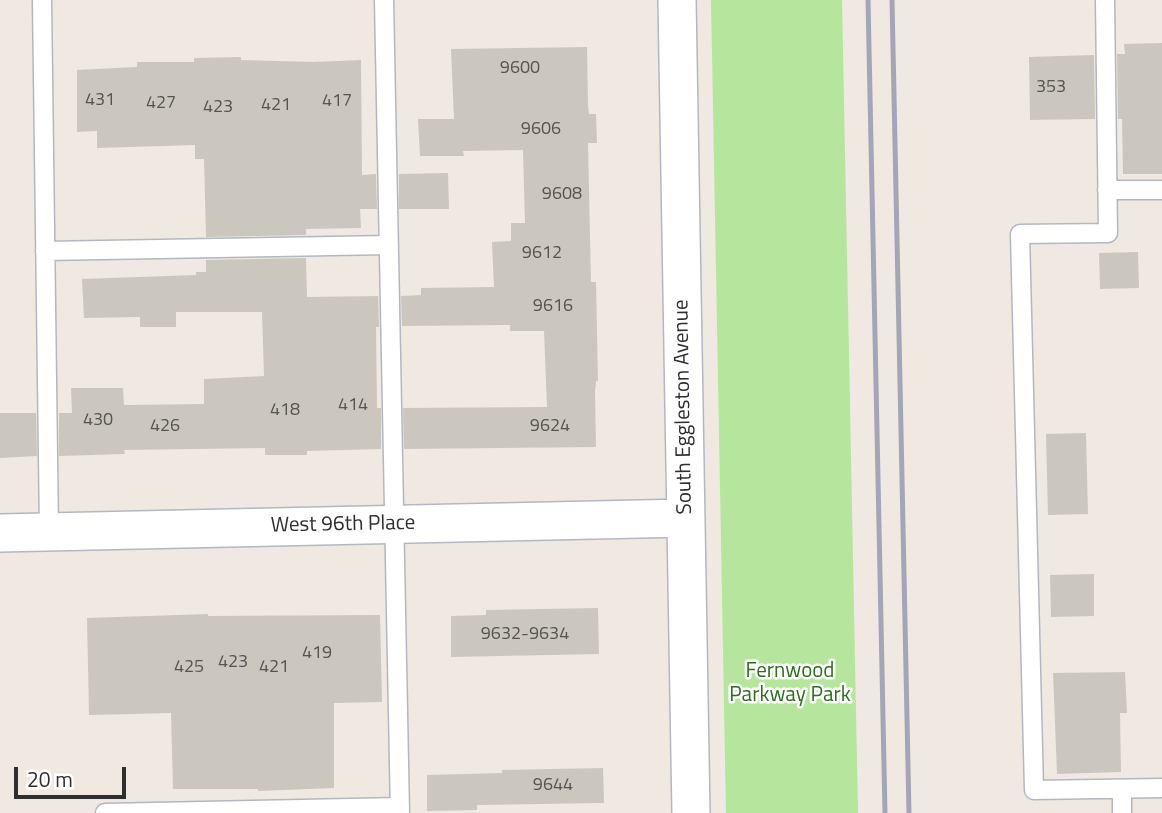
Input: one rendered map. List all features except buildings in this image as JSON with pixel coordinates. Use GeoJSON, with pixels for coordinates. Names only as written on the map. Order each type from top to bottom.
{"type":"FeatureCollection","features":[{"type":"Feature","properties":{"kind":"street","name":"South Eggleston Avenue"},"geometry":{"type":"LineString","coordinates":[[677,0],[691,813]]}},
{"type":"Feature","properties":{"kind":"street","name":"West 96th Place"},"geometry":{"type":"LineString","coordinates":[[0,533],[686,518]]}},
{"type":"Feature","properties":{"kind":"lane"},"geometry":{"type":"LineString","coordinates":[[42,0],[49,532]]}},
{"type":"Feature","properties":{"kind":"lane"},"geometry":{"type":"LineString","coordinates":[[105,813],[400,810],[384,0]]}},
{"type":"Feature","properties":{"kind":"lane"},"geometry":{"type":"LineString","coordinates":[[1105,0],[1108,233],[1020,234],[1034,790],[1162,788]]}},
{"type":"Feature","properties":{"kind":"lane"},"geometry":{"type":"LineString","coordinates":[[1107,190],[1162,190]]}},
{"type":"Feature","properties":{"kind":"lane"},"geometry":{"type":"LineString","coordinates":[[45,251],[388,245]]}},
{"type":"Feature","properties":{"kind":"lane"},"geometry":{"type":"LineString","coordinates":[[1122,789],[1122,813]]}},
{"type":"Feature","properties":{"kind":"green space","name":"Fernwood Parkway Park"},"geometry":{"type":"Polygon","coordinates":[[[711,0],[842,0],[858,813],[726,813],[711,0]]]}},
{"type":"Feature","properties":{"kind":"railway"},"geometry":{"type":"LineString","coordinates":[[868,0],[885,813]]}},
{"type":"Feature","properties":{"kind":"railway"},"geometry":{"type":"LineString","coordinates":[[892,0],[909,813]]}}]}
